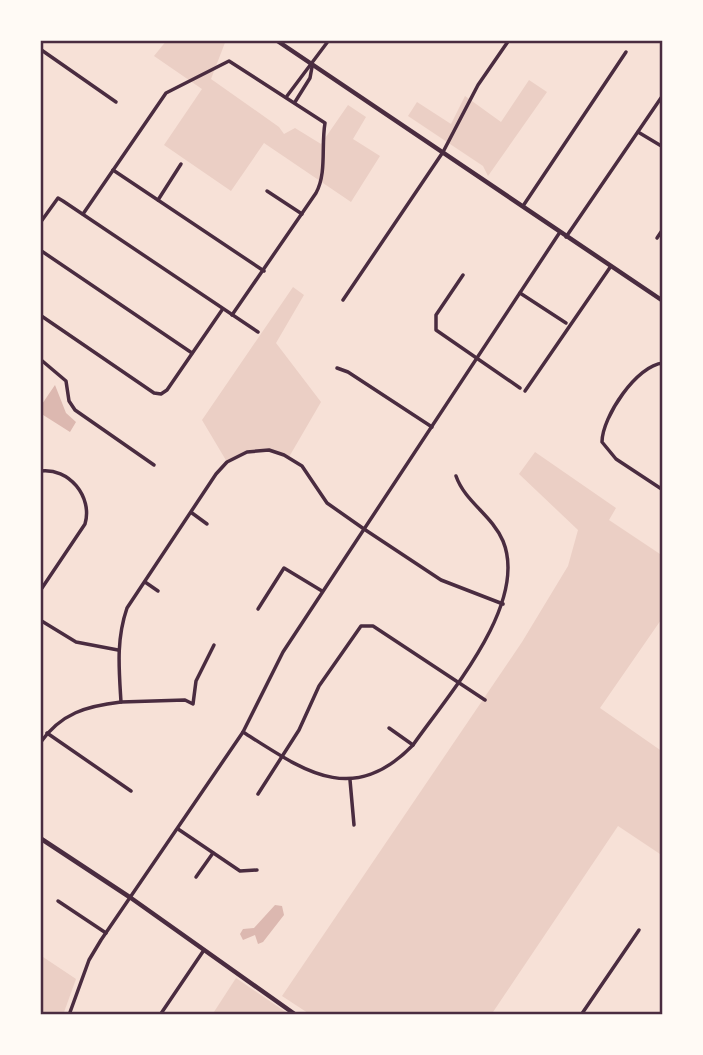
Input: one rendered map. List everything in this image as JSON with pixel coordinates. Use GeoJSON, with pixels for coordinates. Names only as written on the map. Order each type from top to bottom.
{"type":"FeatureCollection","features":[{"type":"Feature","properties":{"kind":"street"},"geometry":{"type":"LineString","coordinates":[[276,40],[663,301]]}},
{"type":"Feature","properties":{"kind":"street"},"geometry":{"type":"LineString","coordinates":[[286,96],[302,74],[313,65],[329,40]]}},
{"type":"Feature","properties":{"kind":"street"},"geometry":{"type":"LineString","coordinates":[[342,300],[443,152],[478,85],[509,40]]}},
{"type":"Feature","properties":{"kind":"street"},"geometry":{"type":"LineString","coordinates":[[40,50],[116,102]]}},
{"type":"Feature","properties":{"kind":"street"},"geometry":{"type":"LineString","coordinates":[[523,206],[625,52]]}},
{"type":"Feature","properties":{"kind":"street"},"geometry":{"type":"LineString","coordinates":[[83,214],[166,93],[229,61],[295,102],[325,124],[321,182],[233,315]]}},
{"type":"Feature","properties":{"kind":"street"},"geometry":{"type":"LineString","coordinates":[[295,102],[310,78],[313,65]]}},
{"type":"Feature","properties":{"kind":"street"},"geometry":{"type":"LineString","coordinates":[[566,237],[663,95]]}},
{"type":"Feature","properties":{"kind":"street"},"geometry":{"type":"LineString","coordinates":[[638,132],[663,147]]}},
{"type":"Feature","properties":{"kind":"street"},"geometry":{"type":"LineString","coordinates":[[158,200],[181,164]]}},
{"type":"Feature","properties":{"kind":"street"},"geometry":{"type":"LineString","coordinates":[[113,170],[264,271]]}},
{"type":"Feature","properties":{"kind":"street"},"geometry":{"type":"LineString","coordinates":[[267,191],[302,214]]}},
{"type":"Feature","properties":{"kind":"street"},"geometry":{"type":"LineString","coordinates":[[40,223],[58,198],[258,332]]}},
{"type":"Feature","properties":{"kind":"street"},"geometry":{"type":"LineString","coordinates":[[657,238],[663,229]]}},
{"type":"Feature","properties":{"kind":"street"},"geometry":{"type":"LineString","coordinates":[[69,1015],[89,960],[243,732],[272,670],[322,591],[560,232]]}},
{"type":"Feature","properties":{"kind":"street"},"geometry":{"type":"LineString","coordinates":[[40,250],[192,353]]}},
{"type":"Feature","properties":{"kind":"street"},"geometry":{"type":"LineString","coordinates":[[526,391],[611,266]]}},
{"type":"Feature","properties":{"kind":"street"},"geometry":{"type":"LineString","coordinates":[[463,275],[436,315],[435,325],[441,335],[520,388]]}},
{"type":"Feature","properties":{"kind":"street"},"geometry":{"type":"LineString","coordinates":[[520,293],[566,323]]}},
{"type":"Feature","properties":{"kind":"street"},"geometry":{"type":"LineString","coordinates":[[40,315],[154,393],[161,394],[167,390],[223,309]]}},
{"type":"Feature","properties":{"kind":"street"},"geometry":{"type":"LineString","coordinates":[[40,359],[66,382],[69,401],[75,410],[154,465]]}},
{"type":"Feature","properties":{"kind":"street"},"geometry":{"type":"LineString","coordinates":[[663,363],[655,364],[637,376],[606,422],[602,442],[616,459],[663,490]]}},
{"type":"Feature","properties":{"kind":"street"},"geometry":{"type":"LineString","coordinates":[[337,369],[348,372],[432,427]]}},
{"type":"Feature","properties":{"kind":"street"},"geometry":{"type":"LineString","coordinates":[[121,702],[118,650],[120,628],[127,608],[216,474],[227,462],[247,452],[277,452],[302,466],[327,503],[364,529],[441,580],[503,604]]}},
{"type":"Feature","properties":{"kind":"street"},"geometry":{"type":"LineString","coordinates":[[40,471],[46,470],[62,476],[81,490],[88,502],[85,524],[40,591]]}},
{"type":"Feature","properties":{"kind":"street"},"geometry":{"type":"LineString","coordinates":[[243,732],[319,776],[350,780],[376,773],[395,762],[413,746],[497,620],[507,585],[508,554],[490,519],[467,497],[456,476]]}},
{"type":"Feature","properties":{"kind":"street"},"geometry":{"type":"LineString","coordinates":[[192,513],[207,524]]}},
{"type":"Feature","properties":{"kind":"street"},"geometry":{"type":"LineString","coordinates":[[257,609],[284,568],[322,591]]}},
{"type":"Feature","properties":{"kind":"street"},"geometry":{"type":"LineString","coordinates":[[145,582],[158,591]]}},
{"type":"Feature","properties":{"kind":"street"},"geometry":{"type":"LineString","coordinates":[[40,620],[76,642],[118,650]]}},
{"type":"Feature","properties":{"kind":"street"},"geometry":{"type":"LineString","coordinates":[[258,794],[299,730],[319,686],[361,626],[373,626],[485,700]]}},
{"type":"Feature","properties":{"kind":"street"},"geometry":{"type":"LineString","coordinates":[[40,743],[47,733],[67,716],[88,706],[185,700],[193,704],[196,681],[214,645]]}},
{"type":"Feature","properties":{"kind":"street"},"geometry":{"type":"LineString","coordinates":[[389,729],[413,746]]}},
{"type":"Feature","properties":{"kind":"street"},"geometry":{"type":"LineString","coordinates":[[47,733],[131,790]]}},
{"type":"Feature","properties":{"kind":"street"},"geometry":{"type":"LineString","coordinates":[[350,780],[354,825]]}},
{"type":"Feature","properties":{"kind":"street"},"geometry":{"type":"LineString","coordinates":[[178,829],[240,871],[257,870]]}},
{"type":"Feature","properties":{"kind":"street"},"geometry":{"type":"LineString","coordinates":[[40,838],[205,949],[296,1015]]}},
{"type":"Feature","properties":{"kind":"street"},"geometry":{"type":"LineString","coordinates":[[196,877],[213,853]]}},
{"type":"Feature","properties":{"kind":"street"},"geometry":{"type":"LineString","coordinates":[[58,901],[106,933]]}},
{"type":"Feature","properties":{"kind":"street"},"geometry":{"type":"LineString","coordinates":[[581,1015],[639,930]]}},
{"type":"Feature","properties":{"kind":"street"},"geometry":{"type":"LineString","coordinates":[[160,1015],[205,949]]}},
{"type":"Feature","properties":{"kind":"shaded area"},"geometry":{"type":"Polygon","coordinates":[[[167,40],[226,40],[211,79],[279,127],[284,134],[295,128],[321,144],[348,105],[366,117],[353,139],[380,156],[351,202],[264,143],[231,191],[164,145],[202,89],[154,56],[167,40]]]}},
{"type":"Feature","properties":{"kind":"shaded area"},"geometry":{"type":"Polygon","coordinates":[[[529,80],[547,92],[488,176],[483,166],[408,116],[417,102],[451,124],[465,96],[501,122],[529,80]]]}},
{"type":"Feature","properties":{"kind":"shaded area"},"geometry":{"type":"Polygon","coordinates":[[[293,287],[304,295],[276,343],[321,402],[289,457],[258,452],[227,462],[202,420],[293,287]]]}},
{"type":"Feature","properties":{"kind":"shaded area"},"geometry":{"type":"Polygon","coordinates":[[[55,385],[66,413],[76,422],[70,432],[40,413],[40,407],[55,385]]]}},
{"type":"Feature","properties":{"kind":"shaded area"},"geometry":{"type":"Polygon","coordinates":[[[535,452],[616,508],[609,520],[663,556],[663,617],[600,708],[663,752],[663,856],[618,826],[491,1015],[311,1015],[282,996],[522,642],[568,566],[578,530],[519,474],[535,452]]]}},
{"type":"Feature","properties":{"kind":"shaded area"},"geometry":{"type":"Polygon","coordinates":[[[275,905],[282,906],[284,915],[263,942],[258,944],[255,935],[243,940],[240,934],[243,929],[254,928],[275,905]]]}},
{"type":"Feature","properties":{"kind":"shaded area"},"geometry":{"type":"Polygon","coordinates":[[[40,955],[76,979],[63,1015],[40,1015],[40,955]]]}},
{"type":"Feature","properties":{"kind":"shaded area"},"geometry":{"type":"Polygon","coordinates":[[[236,978],[290,1015],[212,1015],[236,978]]]}}]}
